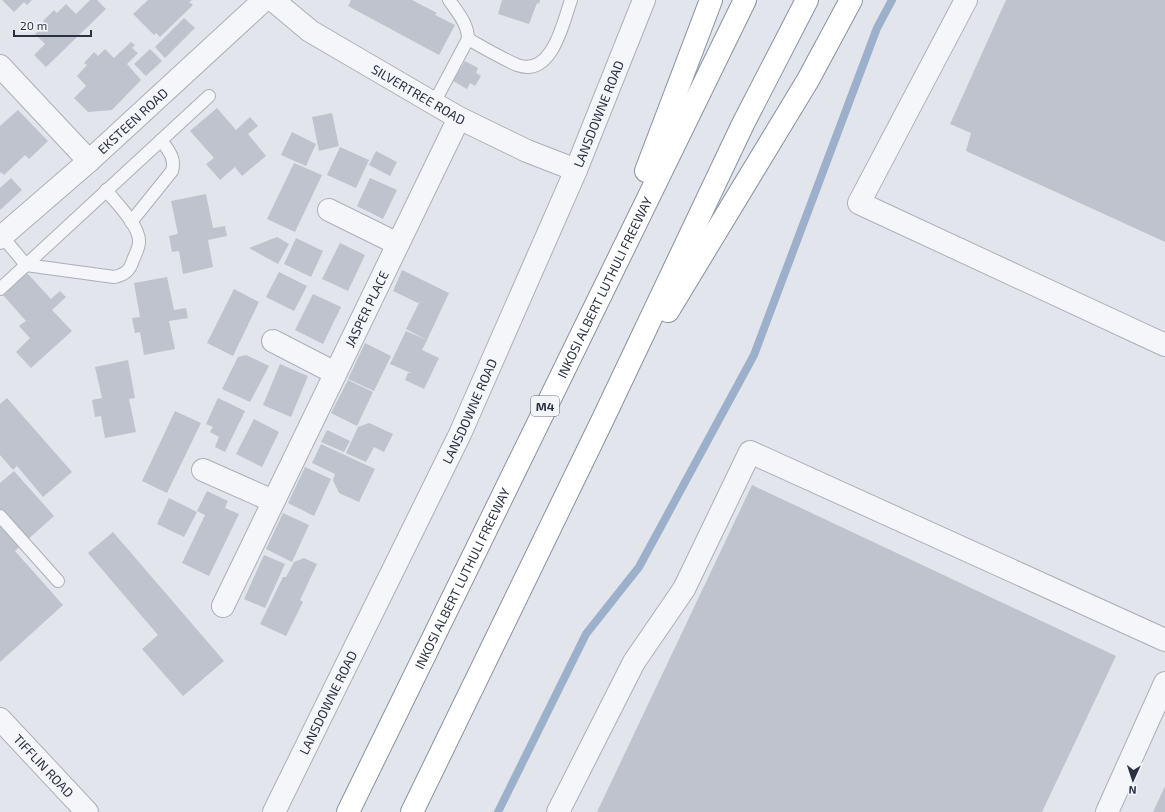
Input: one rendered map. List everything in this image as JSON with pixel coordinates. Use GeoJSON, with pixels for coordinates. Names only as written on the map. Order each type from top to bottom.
{"type":"FeatureCollection","features":[{"type":"Feature","properties":{"kind":"highway"},"geometry":{"type":"LineString","coordinates":[[602,290],[711,0]]}},
{"type":"Feature","properties":{"kind":"highway","name":"INKOSI ALBERT LUTHULI FREEWAY"},"geometry":{"type":"LineString","coordinates":[[348,812],[745,0]]}},
{"type":"Feature","properties":{"kind":"highway"},"geometry":{"type":"LineString","coordinates":[[412,812],[603,419],[743,124],[807,0]]}},
{"type":"Feature","properties":{"kind":"highway"},"geometry":{"type":"LineString","coordinates":[[603,419],[808,80],[851,0]]}},
{"type":"Feature","properties":{"kind":"street","name":"EKSTEEN ROAD"},"geometry":{"type":"LineString","coordinates":[[1,237],[89,161],[264,0]]}},
{"type":"Feature","properties":{"kind":"street","name":"SILVERTREE ROAD"},"geometry":{"type":"LineString","coordinates":[[273,0],[310,31],[459,118],[527,151],[576,170]]}},
{"type":"Feature","properties":{"kind":"street","name":"LANSDOWNE ROAD"},"geometry":{"type":"LineString","coordinates":[[274,812],[460,434],[576,170],[644,0]]}},
{"type":"Feature","properties":{"kind":"street"},"geometry":{"type":"LineString","coordinates":[[966,0],[859,203],[1165,345]]}},
{"type":"Feature","properties":{"kind":"street"},"geometry":{"type":"LineString","coordinates":[[0,66],[89,161]]}},
{"type":"Feature","properties":{"kind":"street","name":"JASPER PLACE"},"geometry":{"type":"LineString","coordinates":[[222,606],[459,118]]}},
{"type":"Feature","properties":{"kind":"street"},"geometry":{"type":"LineString","coordinates":[[329,210],[398,244]]}},
{"type":"Feature","properties":{"kind":"street"},"geometry":{"type":"LineString","coordinates":[[273,341],[335,374]]}},
{"type":"Feature","properties":{"kind":"street"},"geometry":{"type":"LineString","coordinates":[[558,812],[634,662],[684,590],[750,452],[1165,640]]}},
{"type":"Feature","properties":{"kind":"street"},"geometry":{"type":"LineString","coordinates":[[203,470],[273,501]]}},
{"type":"Feature","properties":{"kind":"street"},"geometry":{"type":"LineString","coordinates":[[1107,812],[1165,683]]}},
{"type":"Feature","properties":{"kind":"street","name":"TIFFLIN ROAD"},"geometry":{"type":"LineString","coordinates":[[0,719],[87,812]]}},
{"type":"Feature","properties":{"kind":"lane"},"geometry":{"type":"LineString","coordinates":[[434,103],[468,39],[468,30],[449,0]]}},
{"type":"Feature","properties":{"kind":"lane"},"geometry":{"type":"LineString","coordinates":[[468,39],[517,65],[535,66],[546,60],[555,44],[572,0]]}},
{"type":"Feature","properties":{"kind":"lane"},"geometry":{"type":"LineString","coordinates":[[0,289],[209,96]]}},
{"type":"Feature","properties":{"kind":"lane"},"geometry":{"type":"LineString","coordinates":[[131,222],[172,171],[174,164],[171,154],[161,140]]}},
{"type":"Feature","properties":{"kind":"lane"},"geometry":{"type":"LineString","coordinates":[[1,237],[26,265],[114,277],[124,275],[131,266],[139,244],[139,236],[131,222],[106,190]]}},
{"type":"Feature","properties":{"kind":"lane"},"geometry":{"type":"LineString","coordinates":[[0,516],[58,581]]}},
{"type":"Feature","properties":{"kind":"building"},"geometry":{"type":"Polygon","coordinates":[[[2,0],[32,0],[27,5],[24,2],[14,12],[2,0]]]}},
{"type":"Feature","properties":{"kind":"building"},"geometry":{"type":"Polygon","coordinates":[[[90,0],[97,0],[106,9],[46,67],[34,55],[45,44],[35,34],[46,24],[43,21],[54,10],[57,13],[66,4],[76,14],[90,0]]]}},
{"type":"Feature","properties":{"kind":"building"},"geometry":{"type":"Polygon","coordinates":[[[148,0],[192,0],[189,2],[193,5],[160,37],[156,33],[154,35],[133,14],[148,0]]]}},
{"type":"Feature","properties":{"kind":"building"},"geometry":{"type":"Polygon","coordinates":[[[351,0],[412,0],[437,13],[435,15],[455,25],[439,55],[348,6],[351,0]]]}},
{"type":"Feature","properties":{"kind":"building"},"geometry":{"type":"Polygon","coordinates":[[[502,0],[540,0],[539,4],[537,3],[529,24],[498,14],[502,0]]]}},
{"type":"Feature","properties":{"kind":"building"},"geometry":{"type":"Polygon","coordinates":[[[1006,0],[1165,0],[1165,242],[966,151],[971,133],[950,124],[1006,0]]]}},
{"type":"Feature","properties":{"kind":"building"},"geometry":{"type":"Polygon","coordinates":[[[184,18],[195,28],[165,58],[155,47],[184,18]]]}},
{"type":"Feature","properties":{"kind":"building"},"geometry":{"type":"Polygon","coordinates":[[[131,42],[135,45],[132,48],[138,53],[127,64],[141,80],[112,110],[88,112],[74,98],[86,86],[77,76],[87,65],[84,63],[94,52],[98,56],[105,49],[114,58],[131,42]]]}},
{"type":"Feature","properties":{"kind":"building"},"geometry":{"type":"Polygon","coordinates":[[[150,49],[162,61],[146,76],[134,64],[150,49]]]}},
{"type":"Feature","properties":{"kind":"building"},"geometry":{"type":"Polygon","coordinates":[[[465,61],[478,68],[476,73],[481,76],[475,86],[470,83],[467,89],[453,81],[465,61]]]}},
{"type":"Feature","properties":{"kind":"building"},"geometry":{"type":"Polygon","coordinates":[[[217,108],[236,130],[250,117],[258,126],[248,134],[266,156],[242,176],[235,167],[220,180],[206,164],[214,158],[190,131],[217,108]]]}},
{"type":"Feature","properties":{"kind":"building"},"geometry":{"type":"Polygon","coordinates":[[[18,110],[48,141],[29,159],[25,155],[4,175],[1,172],[0,173],[0,126],[18,110]]]}},
{"type":"Feature","properties":{"kind":"building"},"geometry":{"type":"Polygon","coordinates":[[[332,113],[339,146],[319,151],[312,117],[332,113]]]}},
{"type":"Feature","properties":{"kind":"building"},"geometry":{"type":"Polygon","coordinates":[[[292,132],[316,144],[306,166],[281,155],[292,132]]]}},
{"type":"Feature","properties":{"kind":"building"},"geometry":{"type":"Polygon","coordinates":[[[340,147],[369,160],[356,188],[327,175],[340,147]]]}},
{"type":"Feature","properties":{"kind":"building"},"geometry":{"type":"Polygon","coordinates":[[[376,151],[397,162],[390,176],[369,165],[376,151]]]}},
{"type":"Feature","properties":{"kind":"building"},"geometry":{"type":"Polygon","coordinates":[[[294,163],[322,175],[295,232],[267,219],[294,163]]]}},
{"type":"Feature","properties":{"kind":"building"},"geometry":{"type":"Polygon","coordinates":[[[11,178],[22,190],[0,210],[0,188],[11,178]]]}},
{"type":"Feature","properties":{"kind":"building"},"geometry":{"type":"Polygon","coordinates":[[[370,178],[397,190],[383,219],[357,206],[370,178]]]}},
{"type":"Feature","properties":{"kind":"building"},"geometry":{"type":"Polygon","coordinates":[[[206,194],[213,228],[225,226],[227,236],[208,240],[213,267],[183,274],[179,251],[172,252],[169,236],[178,234],[171,201],[206,194]]]}},
{"type":"Feature","properties":{"kind":"building"},"geometry":{"type":"Polygon","coordinates":[[[277,237],[289,244],[278,264],[249,248],[277,237]]]}},
{"type":"Feature","properties":{"kind":"building"},"geometry":{"type":"Polygon","coordinates":[[[296,238],[323,251],[311,277],[284,264],[296,238]]]}},
{"type":"Feature","properties":{"kind":"building"},"geometry":{"type":"Polygon","coordinates":[[[340,243],[365,255],[348,291],[322,279],[340,243]]]}},
{"type":"Feature","properties":{"kind":"building"},"geometry":{"type":"Polygon","coordinates":[[[402,270],[449,293],[427,340],[406,329],[419,303],[428,300],[418,303],[393,291],[402,270]]]}},
{"type":"Feature","properties":{"kind":"building"},"geometry":{"type":"Polygon","coordinates":[[[279,272],[307,286],[294,311],[266,297],[279,272]]]}},
{"type":"Feature","properties":{"kind":"building"},"geometry":{"type":"Polygon","coordinates":[[[27,273],[51,299],[60,291],[66,297],[52,310],[72,331],[31,368],[16,352],[30,338],[19,326],[26,321],[3,295],[27,273]]]}},
{"type":"Feature","properties":{"kind":"building"},"geometry":{"type":"Polygon","coordinates":[[[167,277],[174,310],[186,308],[188,318],[169,321],[175,349],[144,355],[140,332],[135,333],[132,318],[140,317],[134,283],[167,277]]]}},
{"type":"Feature","properties":{"kind":"building"},"geometry":{"type":"Polygon","coordinates":[[[234,289],[259,302],[233,356],[207,343],[234,289]]]}},
{"type":"Feature","properties":{"kind":"building"},"geometry":{"type":"Polygon","coordinates":[[[313,294],[341,307],[323,344],[295,330],[313,294]]]}},
{"type":"Feature","properties":{"kind":"building"},"geometry":{"type":"Polygon","coordinates":[[[406,331],[427,340],[422,350],[439,358],[424,389],[405,380],[408,373],[411,373],[390,364],[406,331]]]}},
{"type":"Feature","properties":{"kind":"building"},"geometry":{"type":"Polygon","coordinates":[[[365,343],[391,356],[374,391],[348,379],[365,343]]]}},
{"type":"Feature","properties":{"kind":"building"},"geometry":{"type":"Polygon","coordinates":[[[246,355],[269,366],[250,402],[222,389],[238,357],[246,355]]]}},
{"type":"Feature","properties":{"kind":"building"},"geometry":{"type":"Polygon","coordinates":[[[128,360],[135,398],[129,399],[136,432],[105,438],[101,416],[95,417],[92,400],[102,398],[95,367],[128,360]]]}},
{"type":"Feature","properties":{"kind":"building"},"geometry":{"type":"Polygon","coordinates":[[[280,364],[308,376],[291,417],[263,405],[280,364]]]}},
{"type":"Feature","properties":{"kind":"building"},"geometry":{"type":"Polygon","coordinates":[[[348,380],[373,392],[357,426],[331,413],[348,380]]]}},
{"type":"Feature","properties":{"kind":"building"},"geometry":{"type":"Polygon","coordinates":[[[7,398],[72,472],[43,497],[17,466],[13,470],[0,455],[0,404],[7,398]]]}},
{"type":"Feature","properties":{"kind":"building"},"geometry":{"type":"Polygon","coordinates":[[[218,398],[245,411],[225,452],[215,447],[219,437],[210,432],[213,427],[206,424],[218,398]]]}},
{"type":"Feature","properties":{"kind":"building"},"geometry":{"type":"Polygon","coordinates":[[[175,411],[201,423],[167,493],[142,481],[175,411]]]}},
{"type":"Feature","properties":{"kind":"building"},"geometry":{"type":"Polygon","coordinates":[[[254,419],[279,432],[262,467],[236,454],[254,419]]]}},
{"type":"Feature","properties":{"kind":"building"},"geometry":{"type":"Polygon","coordinates":[[[369,423],[393,434],[384,452],[374,447],[366,462],[346,453],[358,427],[369,423]]]}},
{"type":"Feature","properties":{"kind":"building"},"geometry":{"type":"Polygon","coordinates":[[[327,430],[350,441],[344,452],[321,442],[327,430]]]}},
{"type":"Feature","properties":{"kind":"building"},"geometry":{"type":"Polygon","coordinates":[[[321,444],[375,469],[359,502],[339,493],[333,480],[335,474],[312,463],[321,444]]]}},
{"type":"Feature","properties":{"kind":"building"},"geometry":{"type":"Polygon","coordinates":[[[305,467],[331,479],[314,516],[288,503],[305,467]]]}},
{"type":"Feature","properties":{"kind":"building"},"geometry":{"type":"Polygon","coordinates":[[[14,471],[54,516],[15,551],[63,605],[0,662],[0,483],[14,471]]]}},
{"type":"Feature","properties":{"kind":"building"},"geometry":{"type":"Polygon","coordinates":[[[752,485],[1116,656],[1042,812],[597,812],[752,485]]]}},
{"type":"Feature","properties":{"kind":"building"},"geometry":{"type":"Polygon","coordinates":[[[207,491],[228,501],[225,508],[239,514],[209,576],[182,563],[205,515],[197,511],[207,491]]]}},
{"type":"Feature","properties":{"kind":"building"},"geometry":{"type":"Polygon","coordinates":[[[169,498],[197,512],[184,537],[157,524],[169,498]]]}},
{"type":"Feature","properties":{"kind":"building"},"geometry":{"type":"Polygon","coordinates":[[[283,513],[309,525],[292,562],[266,549],[283,513]]]}},
{"type":"Feature","properties":{"kind":"building"},"geometry":{"type":"Polygon","coordinates":[[[113,532],[224,661],[183,696],[142,649],[158,635],[88,553],[113,532]]]}},
{"type":"Feature","properties":{"kind":"building"},"geometry":{"type":"Polygon","coordinates":[[[264,555],[285,564],[265,608],[244,599],[264,555]]]}},
{"type":"Feature","properties":{"kind":"building"},"geometry":{"type":"Polygon","coordinates":[[[304,558],[317,564],[300,600],[303,602],[286,636],[260,624],[283,577],[286,577],[294,562],[304,558]]]}},
{"type":"Feature","properties":{"kind":"building"},"geometry":{"type":"Polygon","coordinates":[[[1165,786],[1165,812],[1153,812],[1165,786]]]}},
{"type":"Feature","properties":{"kind":"waterway"},"geometry":{"type":"LineString","coordinates":[[498,812],[586,634],[639,567],[754,355],[877,28],[892,0]]}}]}
